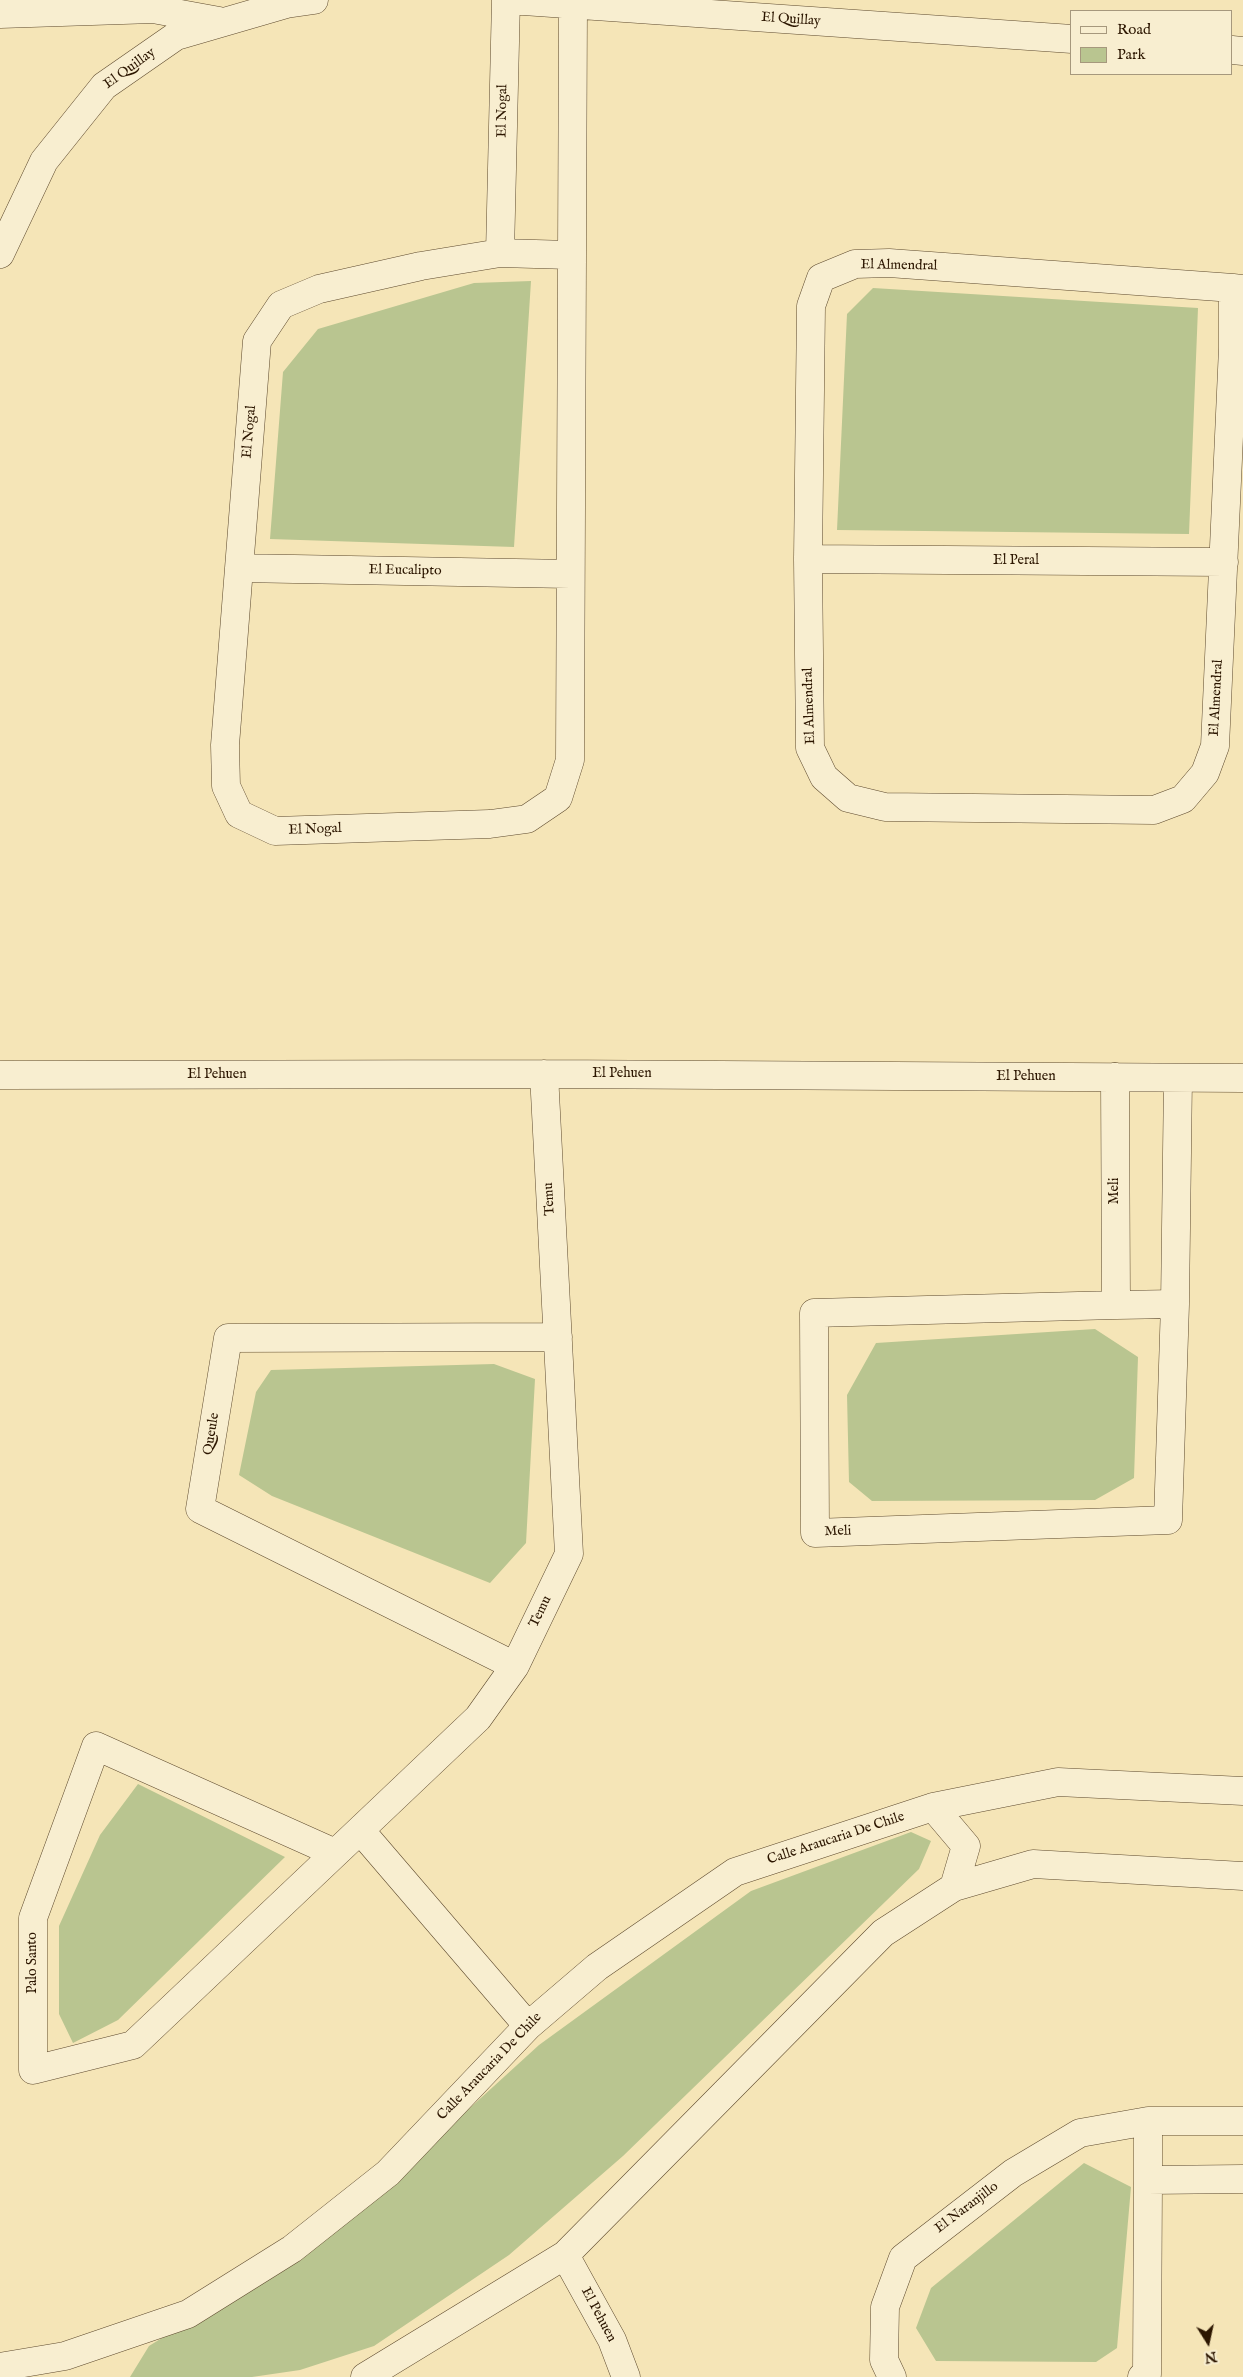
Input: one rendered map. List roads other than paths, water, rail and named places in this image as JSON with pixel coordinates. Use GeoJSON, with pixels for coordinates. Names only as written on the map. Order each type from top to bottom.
{"type":"FeatureCollection","features":[{"type":"Feature","properties":{"kind":"street","name":"El Quillay"},"geometry":{"type":"LineString","coordinates":[[0,254],[44,161],[104,86],[176,36],[286,4],[314,0]]}},
{"type":"Feature","properties":{"kind":"street","name":"El Quillay"},"geometry":{"type":"LineString","coordinates":[[507,0],[1070,39]]}},
{"type":"Feature","properties":{"kind":"street","name":"El Nogal"},"geometry":{"type":"LineString","coordinates":[[500,253],[507,0]]}},
{"type":"Feature","properties":{"kind":"street","name":"El Nogal"},"geometry":{"type":"LineString","coordinates":[[570,254],[500,253],[421,266],[319,289],[282,306],[257,341],[226,745],[226,786],[239,814],[275,831],[490,824],[527,819],[558,798],[570,760],[572,4]]}},
{"type":"Feature","properties":{"kind":"street"},"geometry":{"type":"LineString","coordinates":[[0,14],[153,9],[226,22]]}},
{"type":"Feature","properties":{"kind":"street","name":"El Almendral"},"geometry":{"type":"LineString","coordinates":[[856,264],[889,264],[1238,288],[1238,348],[1224,562],[1215,746],[1205,773],[1182,798],[1154,810],[885,807],[848,798],[824,777],[810,748],[808,559],[811,306],[821,278],[856,264]]}},
{"type":"Feature","properties":{"kind":"street","name":"El Peral"},"geometry":{"type":"LineString","coordinates":[[808,559],[1224,562]]}},
{"type":"Feature","properties":{"kind":"street","name":"El Eucalipto"},"geometry":{"type":"LineString","coordinates":[[239,568],[570,574]]}},
{"type":"Feature","properties":{"kind":"street","name":"El Pehuen"},"geometry":{"type":"LineString","coordinates":[[0,1076],[544,1074],[1243,1078]]}},
{"type":"Feature","properties":{"kind":"street","name":"Temu"},"geometry":{"type":"LineString","coordinates":[[360,1830],[478,1718],[515,1666],[569,1554],[544,1074]]}},
{"type":"Feature","properties":{"kind":"street","name":"Meli"},"geometry":{"type":"LineString","coordinates":[[1115,1077],[1116,1305]]}},
{"type":"Feature","properties":{"kind":"street","name":"Meli"},"geometry":{"type":"LineString","coordinates":[[1175,1304],[814,1313],[815,1533],[1168,1520],[1175,1304],[1178,1078]]}},
{"type":"Feature","properties":{"kind":"street","name":"Queule"},"geometry":{"type":"LineString","coordinates":[[515,1666],[200,1509],[228,1338],[558,1337]]}},
{"type":"Feature","properties":{"kind":"street","name":"Palo Santo"},"geometry":{"type":"LineString","coordinates":[[335,1853],[96,1746],[33,1918],[32,2070],[133,2045],[360,1830]]}},
{"type":"Feature","properties":{"kind":"street","name":"Calle Araucaria De Chile"},"geometry":{"type":"LineString","coordinates":[[0,2366],[65,2366],[188,2314],[292,2249],[388,2173],[528,2026],[597,1967],[734,1872],[933,1807],[1058,1782],[1243,1791]]}},
{"type":"Feature","properties":{"kind":"street"},"geometry":{"type":"LineString","coordinates":[[933,1807],[966,1846],[954,1887]]}},
{"type":"Feature","properties":{"kind":"street"},"geometry":{"type":"LineString","coordinates":[[360,1830],[528,2026]]}},
{"type":"Feature","properties":{"kind":"street"},"geometry":{"type":"LineString","coordinates":[[365,2377],[565,2255],[883,1933],[954,1887],[1033,1864],[1243,1876]]}},
{"type":"Feature","properties":{"kind":"street"},"geometry":{"type":"LineString","coordinates":[[1142,2377],[1147,2374],[1148,2121]]}},
{"type":"Feature","properties":{"kind":"street","name":"El Naranjillo"},"geometry":{"type":"LineString","coordinates":[[892,2377],[884,2360],[885,2307],[903,2258],[1013,2173],[1080,2133],[1148,2121],[1243,2121]]}},
{"type":"Feature","properties":{"kind":"street"},"geometry":{"type":"LineString","coordinates":[[1148,2180],[1243,2179]]}},
{"type":"Feature","properties":{"kind":"street","name":"El Pehuen"},"geometry":{"type":"LineString","coordinates":[[565,2255],[612,2340],[626,2377]]}}]}
